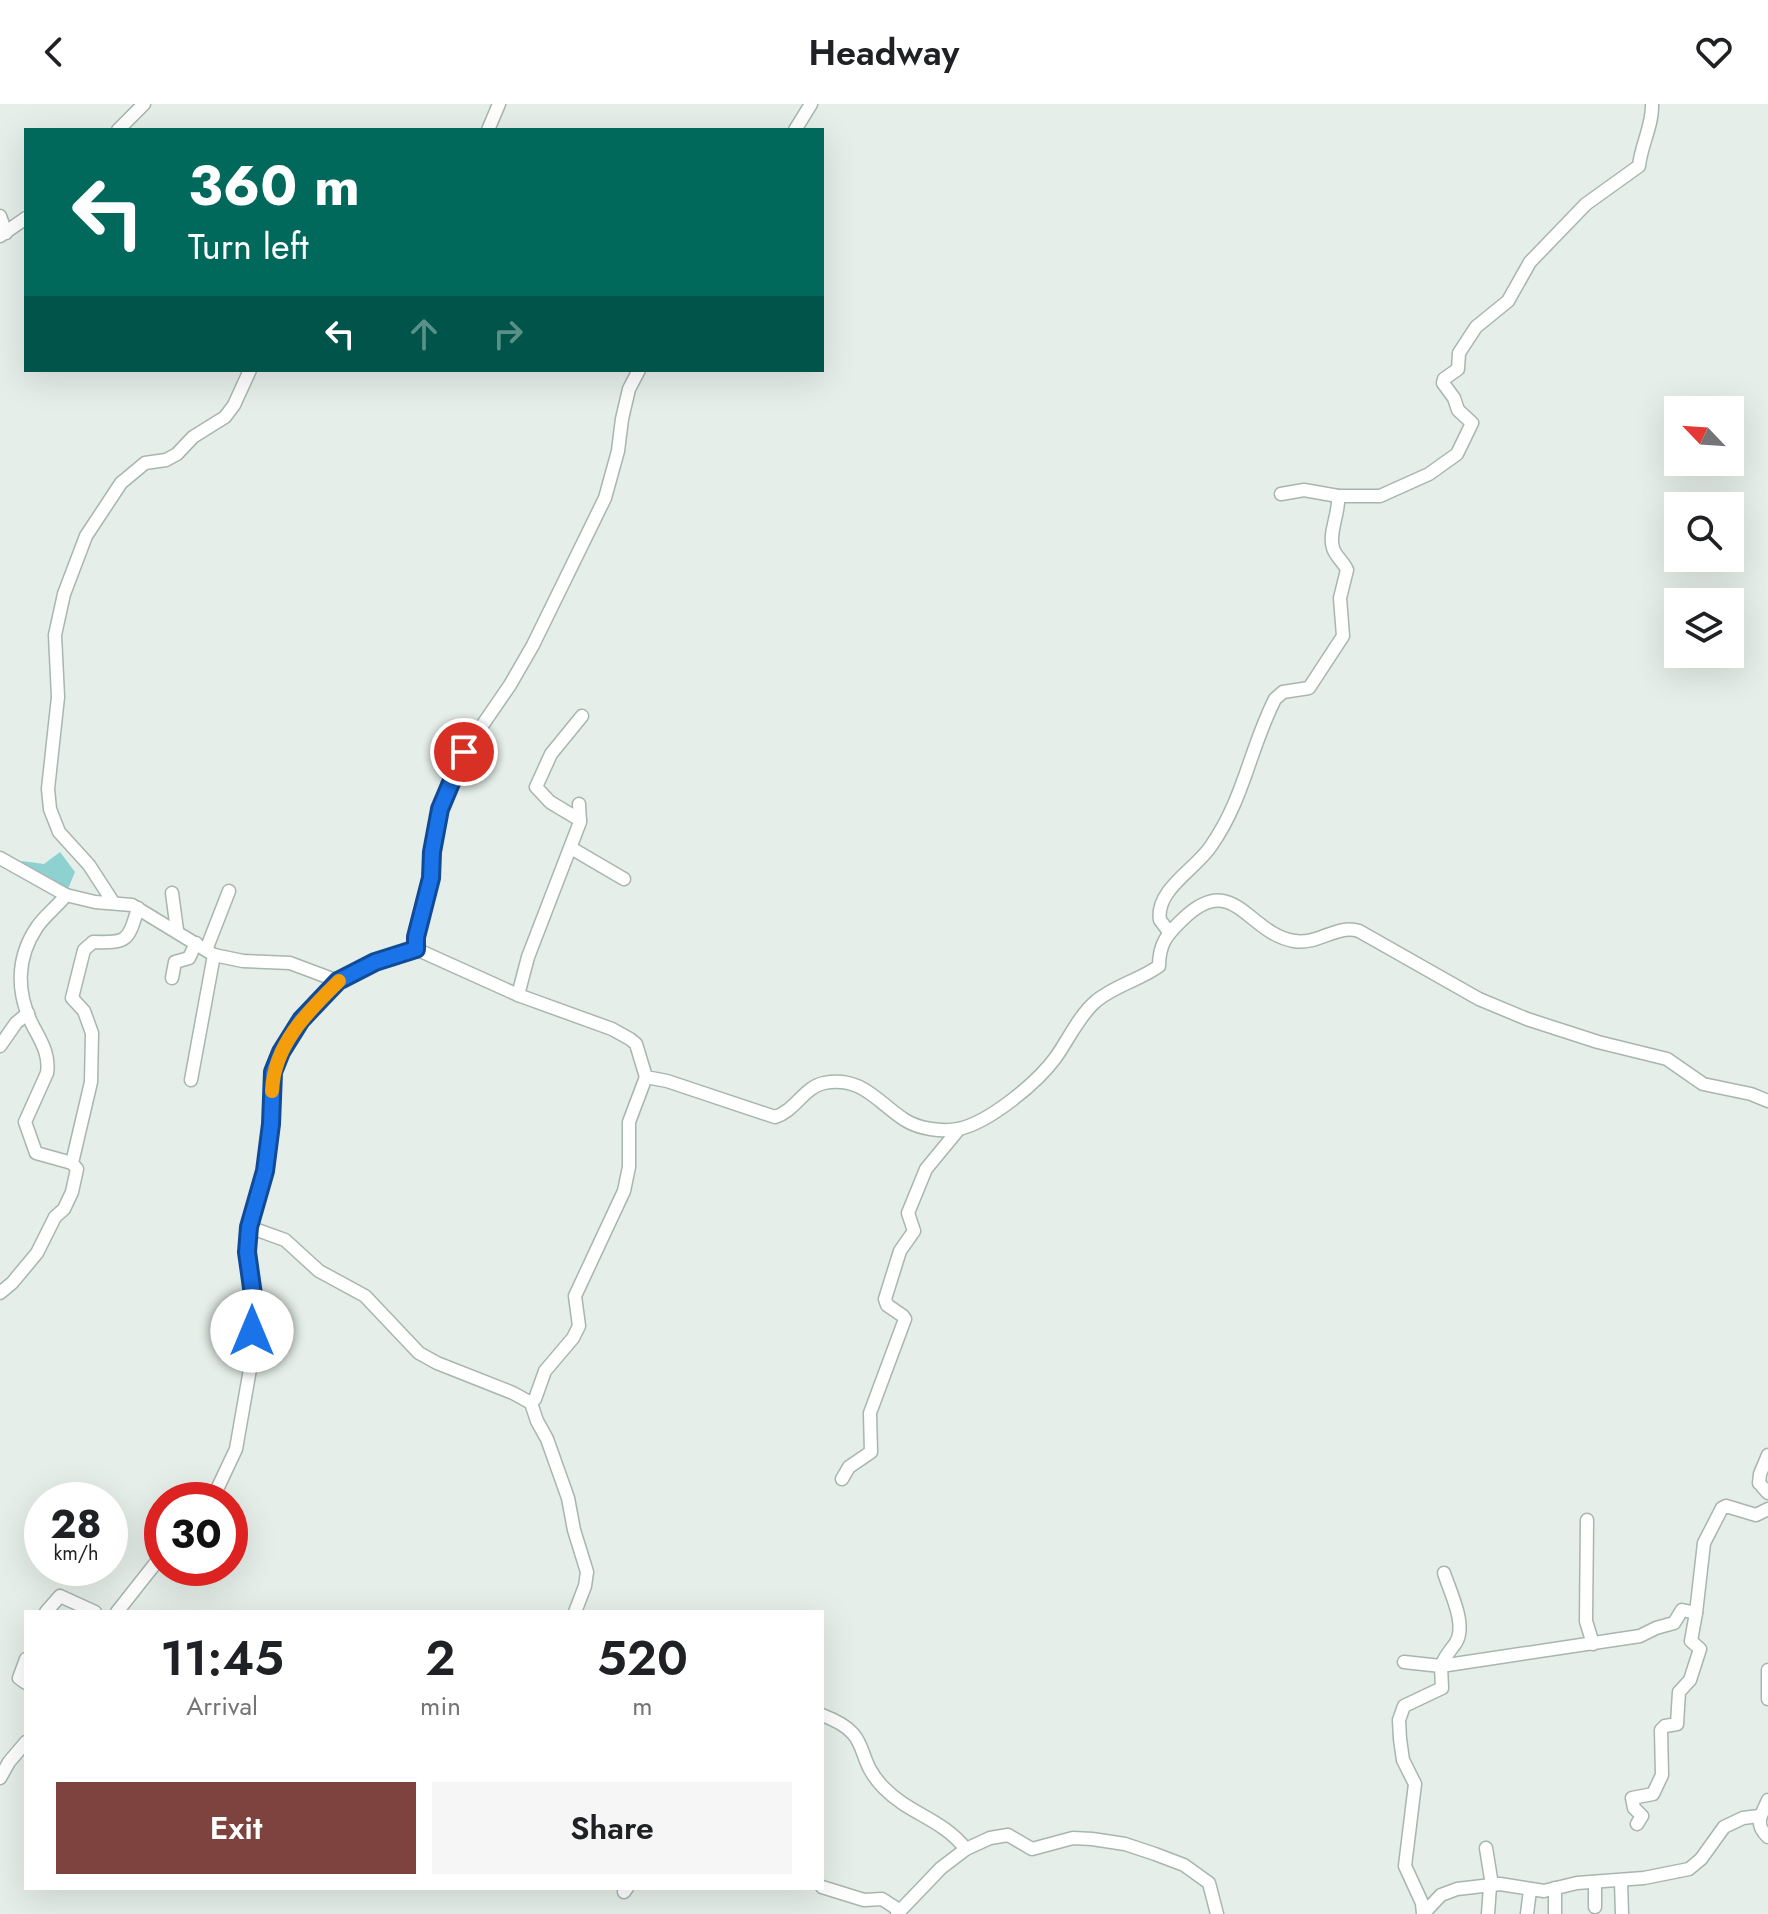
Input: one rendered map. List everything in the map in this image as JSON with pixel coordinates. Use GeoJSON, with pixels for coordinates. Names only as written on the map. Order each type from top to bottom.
{"type":"FeatureCollection","features":[{"type":"Feature","properties":{"kind":"street"},"geometry":{"type":"LineString","coordinates":[[120,128],[144,104]]}},
{"type":"Feature","properties":{"kind":"street"},"geometry":{"type":"LineString","coordinates":[[489,128],[499,104]]}},
{"type":"Feature","properties":{"kind":"street"},"geometry":{"type":"LineString","coordinates":[[796,128],[811,104]]}},
{"type":"Feature","properties":{"kind":"street"},"geometry":{"type":"LineString","coordinates":[[1281,494],[1304,490],[1338,496],[1380,496],[1429,474],[1457,454],[1472,423],[1458,410],[1443,383],[1444,379],[1458,369],[1459,353],[1476,327],[1508,301],[1534,258],[1586,204],[1639,166],[1652,104]]}},
{"type":"Feature","properties":{"kind":"street"},"geometry":{"type":"LineString","coordinates":[[0,216],[3,235],[24,219]]}},
{"type":"Feature","properties":{"kind":"street"},"geometry":{"type":"LineString","coordinates":[[113,902],[89,865],[59,832],[50,809],[48,789],[58,697],[55,635],[64,594],[86,536],[121,483],[148,462],[166,460],[177,454],[193,437],[225,417],[249,372]]}},
{"type":"Feature","properties":{"kind":"street"},"geometry":{"type":"LineString","coordinates":[[416,949],[416,937],[431,878],[440,809],[464,752],[533,645],[605,498],[618,451],[629,389],[638,372]]}},
{"type":"Feature","properties":{"kind":"street"},"geometry":{"type":"LineString","coordinates":[[1169,932],[1160,920],[1162,901],[1205,854],[1234,809],[1275,699],[1283,692],[1309,688],[1341,641],[1344,631],[1340,598],[1347,570],[1332,545],[1338,496]]}},
{"type":"Feature","properties":{"kind":"street"},"geometry":{"type":"LineString","coordinates":[[580,820],[550,802],[536,787],[551,754],[582,716]]}},
{"type":"Feature","properties":{"kind":"street"},"geometry":{"type":"LineString","coordinates":[[518,995],[528,957],[580,820],[579,804]]}},
{"type":"Feature","properties":{"kind":"street"},"geometry":{"type":"LineString","coordinates":[[571,848],[624,879]]}},
{"type":"Feature","properties":{"kind":"street"},"geometry":{"type":"LineString","coordinates":[[0,858],[66,895],[95,902],[126,903],[138,908],[205,949],[243,961],[290,963],[338,981]]}},
{"type":"Feature","properties":{"kind":"street"},"geometry":{"type":"LineString","coordinates":[[191,1080],[205,949],[229,891]]}},
{"type":"Feature","properties":{"kind":"street"},"geometry":{"type":"LineString","coordinates":[[172,893],[177,930]]}},
{"type":"Feature","properties":{"kind":"street"},"geometry":{"type":"LineString","coordinates":[[0,1293],[37,1253],[55,1217],[64,1209],[77,1169],[72,1163],[43,1157],[33,1151],[25,1120],[48,1065],[44,1046],[28,1013],[20,985],[20,963],[37,928],[66,895]]}},
{"type":"Feature","properties":{"kind":"street"},"geometry":{"type":"LineString","coordinates":[[842,1479],[849,1467],[871,1452],[870,1413],[905,1319],[887,1305],[885,1299],[901,1247],[914,1231],[909,1210],[929,1165],[959,1129],[991,1114],[1027,1088],[1055,1059],[1095,1002],[1145,977],[1159,966],[1159,949],[1169,932],[1197,905],[1220,900],[1283,938],[1294,941],[1308,942],[1342,928],[1359,931],[1479,999],[1527,1019],[1598,1042],[1667,1059],[1703,1084],[1751,1094],[1768,1101]]}},
{"type":"Feature","properties":{"kind":"street"},"geometry":{"type":"LineString","coordinates":[[72,1163],[91,1082],[92,1033],[84,1011],[72,998],[77,972],[88,944],[125,939],[130,934],[138,908]]}},
{"type":"Feature","properties":{"kind":"street"},"geometry":{"type":"LineString","coordinates":[[172,978],[175,962],[205,949]]}},
{"type":"Feature","properties":{"kind":"street"},"geometry":{"type":"LineString","coordinates":[[220,1482],[236,1449],[253,1352],[253,1295],[247,1252],[249,1227],[265,1171],[273,1072],[281,1052],[301,1020],[338,981],[375,962],[416,949],[518,995],[612,1029],[630,1039],[639,1053],[646,1077],[629,1122],[629,1167],[624,1191],[575,1296],[579,1326],[573,1338],[550,1363],[531,1403]]}},
{"type":"Feature","properties":{"kind":"street"},"geometry":{"type":"LineString","coordinates":[[0,1046],[16,1023],[28,1013]]}},
{"type":"Feature","properties":{"kind":"street"},"geometry":{"type":"LineString","coordinates":[[646,1077],[775,1117],[784,1115],[812,1088],[824,1083],[851,1085],[878,1097],[904,1120],[917,1126],[959,1129]]}},
{"type":"Feature","properties":{"kind":"street"},"geometry":{"type":"LineString","coordinates":[[249,1227],[285,1240],[319,1271],[365,1296],[419,1353],[531,1403],[568,1498],[587,1572],[576,1610]]}},
{"type":"Feature","properties":{"kind":"street"},"geometry":{"type":"LineString","coordinates":[[1768,1455],[1759,1479],[1768,1493]]}},
{"type":"Feature","properties":{"kind":"street"},"geometry":{"type":"LineString","coordinates":[[1637,1824],[1642,1816],[1634,1808],[1632,1798],[1653,1794],[1662,1777],[1661,1730],[1677,1723],[1678,1695],[1690,1680],[1700,1649],[1691,1641],[1704,1543],[1722,1508],[1726,1506],[1756,1515],[1768,1509]]}},
{"type":"Feature","properties":{"kind":"street"},"geometry":{"type":"LineString","coordinates":[[1587,1520],[1587,1627],[1593,1644]]}},
{"type":"Feature","properties":{"kind":"street"},"geometry":{"type":"LineString","coordinates":[[1444,1573],[1460,1619],[1457,1640],[1446,1653],[1441,1666],[1442,1688],[1404,1706],[1399,1720],[1403,1760],[1415,1784],[1405,1866],[1423,1913],[1441,1895],[1457,1889],[1491,1885],[1544,1891],[1577,1883],[1621,1881],[1689,1869],[1701,1859],[1724,1827],[1743,1818],[1759,1816]]}},
{"type":"Feature","properties":{"kind":"street"},"geometry":{"type":"LineString","coordinates":[[119,1610],[144,1578]]}},
{"type":"Feature","properties":{"kind":"street"},"geometry":{"type":"LineString","coordinates":[[47,1610],[57,1597],[63,1596],[91,1610]]}},
{"type":"Feature","properties":{"kind":"street"},"geometry":{"type":"LineString","coordinates":[[1404,1662],[1441,1666],[1593,1644],[1640,1636],[1672,1624],[1682,1610],[1696,1613]]}},
{"type":"Feature","properties":{"kind":"street"},"geometry":{"type":"LineString","coordinates":[[24,1664],[19,1678],[24,1682]]}},
{"type":"Feature","properties":{"kind":"street"},"geometry":{"type":"LineString","coordinates":[[1768,1670],[1768,1699]]}},
{"type":"Feature","properties":{"kind":"street"},"geometry":{"type":"LineString","coordinates":[[824,1716],[837,1720],[854,1733],[860,1740],[869,1769],[896,1799],[943,1825],[966,1849]]}},
{"type":"Feature","properties":{"kind":"street"},"geometry":{"type":"LineString","coordinates":[[0,1778],[24,1744]]}},
{"type":"Feature","properties":{"kind":"street"},"geometry":{"type":"LineString","coordinates":[[1768,1800],[1759,1816],[1760,1826],[1768,1837]]}},
{"type":"Feature","properties":{"kind":"street"},"geometry":{"type":"LineString","coordinates":[[1414,1811],[1428,1810]]}},
{"type":"Feature","properties":{"kind":"street"},"geometry":{"type":"LineString","coordinates":[[824,1888],[864,1900],[882,1899],[898,1912],[941,1868],[966,1849],[1005,1835],[1032,1849],[1073,1838],[1125,1844],[1184,1865],[1196,1872],[1212,1889],[1217,1914]]}},
{"type":"Feature","properties":{"kind":"street"},"geometry":{"type":"LineString","coordinates":[[1486,1848],[1491,1885],[1488,1914]]}},
{"type":"Feature","properties":{"kind":"street"},"geometry":{"type":"LineString","coordinates":[[1621,1881],[1622,1914]]}},
{"type":"Feature","properties":{"kind":"street"},"geometry":{"type":"LineString","coordinates":[[1595,1882],[1595,1907]]}},
{"type":"Feature","properties":{"kind":"street"},"geometry":{"type":"LineString","coordinates":[[1555,1888],[1555,1914]]}},
{"type":"Feature","properties":{"kind":"street"},"geometry":{"type":"LineString","coordinates":[[1527,1914],[1530,1890]]}},
{"type":"Feature","properties":{"kind":"water"},"geometry":{"type":"Polygon","coordinates":[[[60,852],[75,872],[68,889],[21,867],[22,861],[44,864],[60,852]]]}},
{"type":"Feature","properties":{"kind":"slow traffic"},"geometry":{"type":"LineString","coordinates":[[272,1091],[273,1072],[281,1052],[301,1020],[339,981]]}},
{"type":"Feature","properties":{"kind":"route"},"geometry":{"type":"LineString","coordinates":[[252,1331],[253,1295],[247,1252],[249,1227],[265,1171],[273,1072],[281,1052],[301,1020],[338,981],[375,962],[416,949],[416,937],[431,878],[440,809],[464,752]]}}]}
